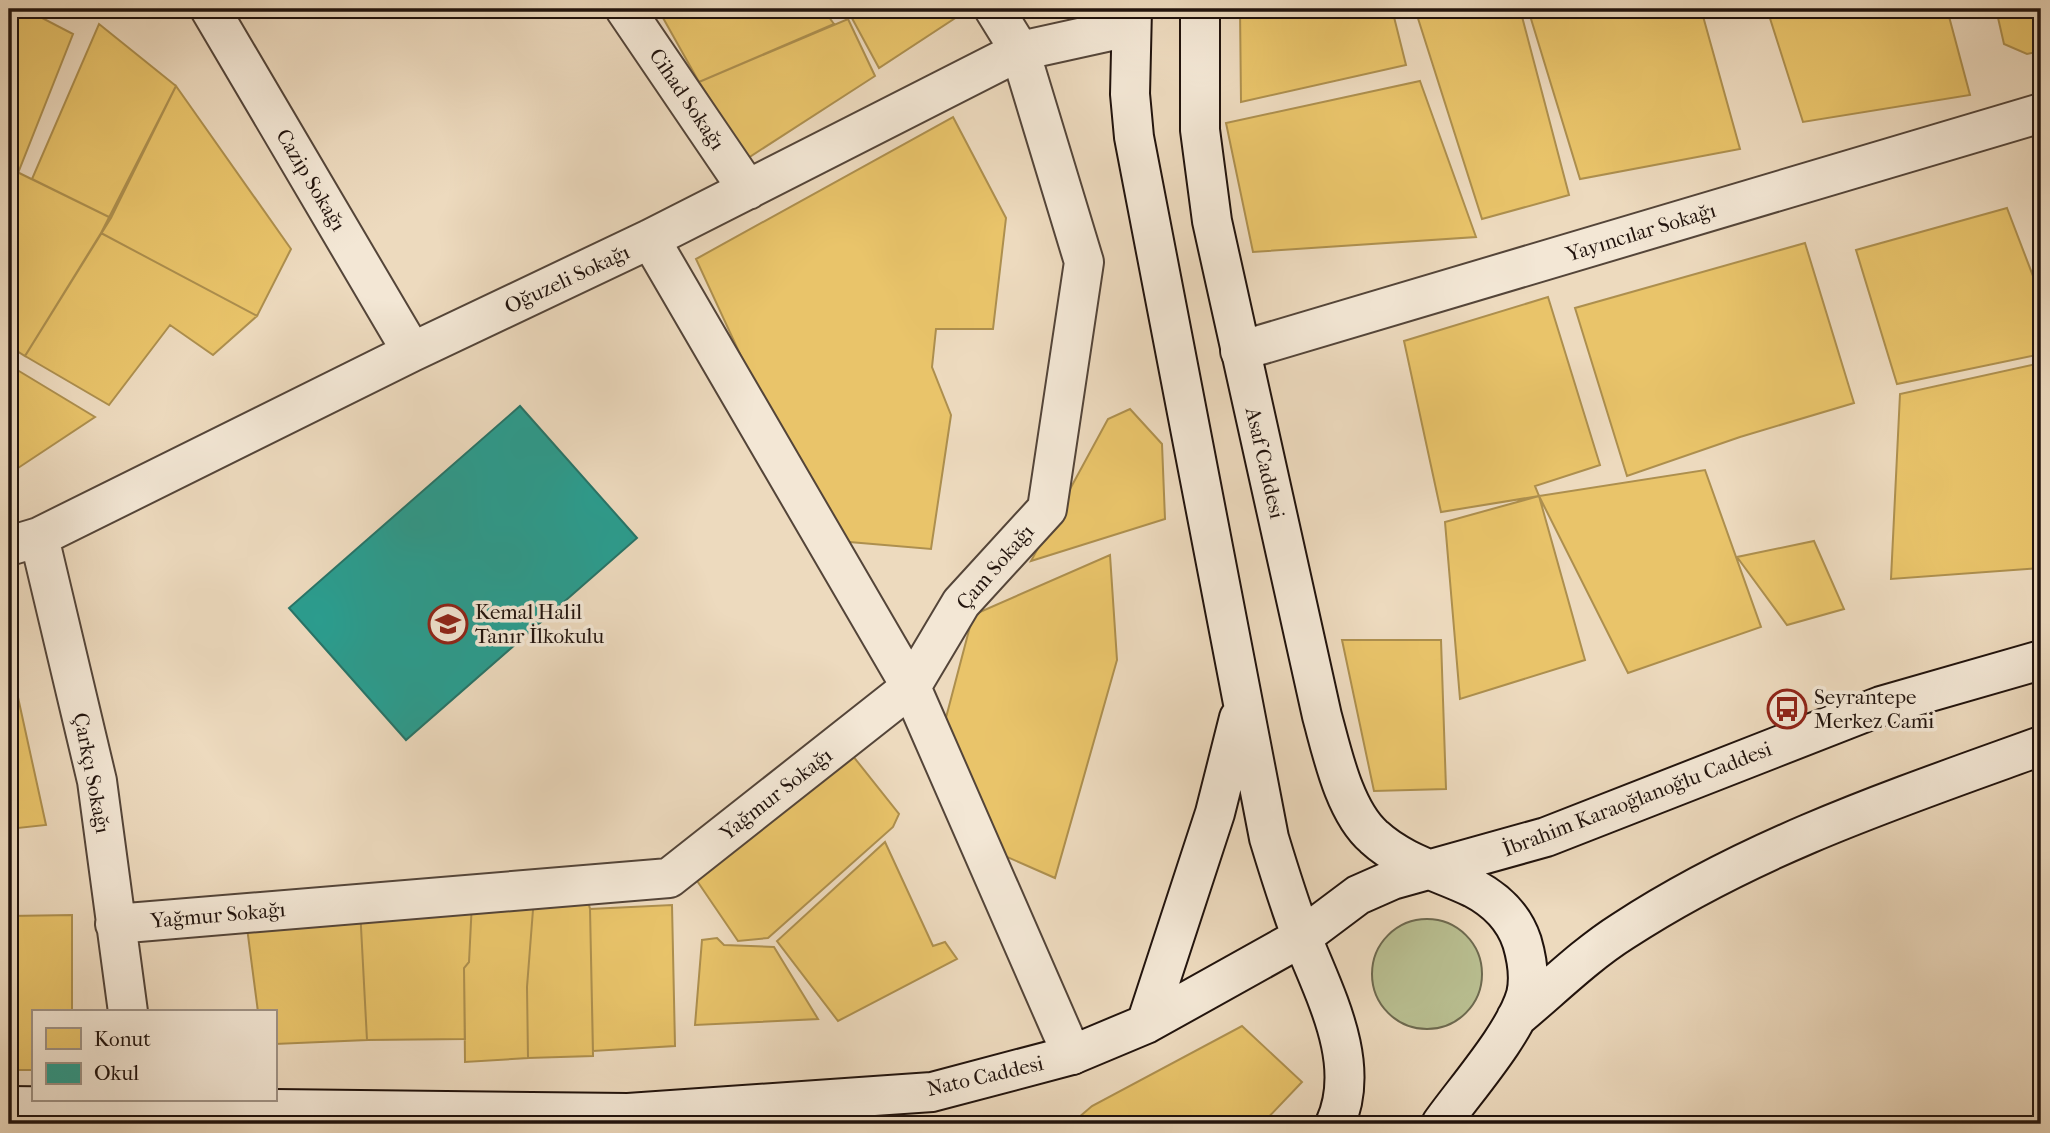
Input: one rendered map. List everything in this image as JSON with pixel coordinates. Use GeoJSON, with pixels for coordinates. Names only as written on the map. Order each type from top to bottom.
{"type":"FeatureCollection","features":[{"type":"Feature","properties":{"kind":"street","name":"Cihad Sokağı"},"geometry":{"type":"LineString","coordinates":[[625,9],[748,190]]}},
{"type":"Feature","properties":{"kind":"street","name":"Çam Sokağı"},"geometry":{"type":"LineString","coordinates":[[911,687],[961,603],[1047,509],[1084,262],[1020,51],[993,9]]}},
{"type":"Feature","properties":{"kind":"street","name":"Asaf Caddesi"},"geometry":{"type":"LineString","coordinates":[[1200,9],[1200,130],[1212,221],[1322,716],[1342,788],[1372,837],[1409,860],[1474,889],[1498,903],[1518,931],[1527,961],[1526,993],[1516,1018]]}},
{"type":"Feature","properties":{"kind":"street","name":"Cazip Sokağı"},"geometry":{"type":"LineString","coordinates":[[210,10],[412,352]]}},
{"type":"Feature","properties":{"kind":"street","name":"Oğuzeli Sokağı"},"geometry":{"type":"LineString","coordinates":[[24,542],[650,239],[1020,51],[1131,18]]}},
{"type":"Feature","properties":{"kind":"street"},"geometry":{"type":"LineString","coordinates":[[1131,18],[1130,94],[1134,137],[1242,709],[1269,838],[1302,937],[1337,1023],[1343,1086],[1342,1101],[1335,1124]]}},
{"type":"Feature","properties":{"kind":"street","name":"Yayıncılar Sokağı"},"geometry":{"type":"LineString","coordinates":[[1240,351],[2041,113]]}},
{"type":"Feature","properties":{"kind":"street"},"geometry":{"type":"LineString","coordinates":[[650,239],[911,687],[1072,1055]]}},
{"type":"Feature","properties":{"kind":"street","name":"Çarkçı Sokağı"},"geometry":{"type":"LineString","coordinates":[[24,542],[97,782],[128,1010]]}},
{"type":"Feature","properties":{"kind":"street","name":"İbrahim Karaoğlanoğlu Caddesi"},"geometry":{"type":"LineString","coordinates":[[1302,937],[1358,895],[1392,880],[1546,837],[1881,706],[2041,660]]}},
{"type":"Feature","properties":{"kind":"street","name":"Yağmur Sokağı"},"geometry":{"type":"LineString","coordinates":[[116,924],[669,878],[911,687]]}},
{"type":"Feature","properties":{"kind":"street"},"geometry":{"type":"LineString","coordinates":[[1146,1024],[1215,813],[1242,709]]}},
{"type":"Feature","properties":{"kind":"street"},"geometry":{"type":"LineString","coordinates":[[1441,1124],[1516,1018],[1622,931],[1744,861],[1832,821],[2041,746]]}},
{"type":"Feature","properties":{"kind":"street","name":"Nato Caddesi"},"geometry":{"type":"LineString","coordinates":[[9,1106],[140,1103],[625,1118],[932,1091],[1072,1055],[1146,1024],[1302,937]]}},
{"type":"Feature","properties":{"kind":"green space"},"geometry":{"type":"Polygon","coordinates":[[[1427,919],[1448,924],[1466,935],[1477,953],[1482,974],[1477,995],[1466,1013],[1448,1024],[1427,1029],[1406,1024],[1388,1013],[1377,995],[1372,974],[1377,953],[1388,935],[1406,924],[1427,919]]]}},
{"type":"Feature","properties":{"kind":"building: Konut"},"geometry":{"type":"Polygon","coordinates":[[[9,9],[25,9],[73,34],[18,173],[9,168],[9,9]]]}},
{"type":"Feature","properties":{"kind":"building: Konut"},"geometry":{"type":"Polygon","coordinates":[[[658,9],[823,9],[834,24],[699,82],[658,9]]]}},
{"type":"Feature","properties":{"kind":"building: Konut"},"geometry":{"type":"Polygon","coordinates":[[[847,9],[969,9],[879,68],[847,9]]]}},
{"type":"Feature","properties":{"kind":"building: Konut"},"geometry":{"type":"Polygon","coordinates":[[[1240,9],[1392,9],[1406,65],[1241,102],[1240,9]]]}},
{"type":"Feature","properties":{"kind":"building: Konut"},"geometry":{"type":"Polygon","coordinates":[[[1415,9],[1520,9],[1569,195],[1482,219],[1415,9]]]}},
{"type":"Feature","properties":{"kind":"building: Konut"},"geometry":{"type":"Polygon","coordinates":[[[1528,9],[1701,9],[1740,149],[1580,179],[1528,9]]]}},
{"type":"Feature","properties":{"kind":"building: Konut"},"geometry":{"type":"Polygon","coordinates":[[[1767,9],[1947,9],[1970,95],[1803,122],[1767,9]]]}},
{"type":"Feature","properties":{"kind":"building: Konut"},"geometry":{"type":"Polygon","coordinates":[[[1996,9],[2041,9],[2041,51],[2027,54],[2004,44],[1996,9]]]}},
{"type":"Feature","properties":{"kind":"building: Konut"},"geometry":{"type":"Polygon","coordinates":[[[848,19],[875,76],[748,158],[699,82],[848,19]]]}},
{"type":"Feature","properties":{"kind":"building: Konut"},"geometry":{"type":"Polygon","coordinates":[[[99,24],[176,86],[111,218],[32,179],[99,24]]]}},
{"type":"Feature","properties":{"kind":"building: Konut"},"geometry":{"type":"Polygon","coordinates":[[[1420,81],[1476,237],[1253,252],[1226,123],[1420,81]]]}},
{"type":"Feature","properties":{"kind":"building: Konut"},"geometry":{"type":"Polygon","coordinates":[[[176,86],[291,249],[257,316],[101,233],[176,86]]]}},
{"type":"Feature","properties":{"kind":"building: Konut"},"geometry":{"type":"Polygon","coordinates":[[[953,117],[1006,218],[993,329],[936,329],[932,367],[951,415],[931,549],[826,540],[696,259],[953,117]]]}},
{"type":"Feature","properties":{"kind":"building: Konut"},"geometry":{"type":"Polygon","coordinates":[[[9,168],[111,218],[25,356],[9,346],[9,168]]]}},
{"type":"Feature","properties":{"kind":"building: Konut"},"geometry":{"type":"Polygon","coordinates":[[[2007,208],[2041,297],[2041,354],[1897,384],[1856,250],[2007,208]]]}},
{"type":"Feature","properties":{"kind":"building: Konut"},"geometry":{"type":"Polygon","coordinates":[[[101,233],[257,316],[213,355],[170,325],[109,405],[25,356],[101,233]]]}},
{"type":"Feature","properties":{"kind":"building: Konut"},"geometry":{"type":"Polygon","coordinates":[[[1805,243],[1854,403],[1740,437],[1627,476],[1575,308],[1805,243]]]}},
{"type":"Feature","properties":{"kind":"building: Konut"},"geometry":{"type":"Polygon","coordinates":[[[1548,297],[1600,465],[1535,486],[1539,496],[1441,512],[1404,341],[1548,297]]]}},
{"type":"Feature","properties":{"kind":"building: Konut"},"geometry":{"type":"Polygon","coordinates":[[[2041,363],[2041,568],[1891,579],[1900,394],[2041,363]]]}},
{"type":"Feature","properties":{"kind":"building: Konut"},"geometry":{"type":"Polygon","coordinates":[[[9,365],[95,417],[9,474],[9,365]]]}},
{"type":"Feature","properties":{"kind":"building: Konut"},"geometry":{"type":"Polygon","coordinates":[[[1130,409],[1162,444],[1165,519],[1031,561],[1108,419],[1130,409]]]}},
{"type":"Feature","properties":{"kind":"building: Konut"},"geometry":{"type":"Polygon","coordinates":[[[1705,470],[1761,627],[1628,673],[1539,496],[1705,470]]]}},
{"type":"Feature","properties":{"kind":"building: Konut"},"geometry":{"type":"Polygon","coordinates":[[[1539,496],[1585,660],[1460,699],[1445,522],[1539,496]]]}},
{"type":"Feature","properties":{"kind":"building: Konut"},"geometry":{"type":"Polygon","coordinates":[[[1814,541],[1844,609],[1787,625],[1737,557],[1814,541]]]}},
{"type":"Feature","properties":{"kind":"building: Konut"},"geometry":{"type":"Polygon","coordinates":[[[1110,555],[1117,660],[1055,878],[980,845],[938,748],[973,615],[1110,555]]]}},
{"type":"Feature","properties":{"kind":"building: Konut"},"geometry":{"type":"Polygon","coordinates":[[[1342,640],[1441,640],[1446,789],[1374,791],[1342,640]]]}},
{"type":"Feature","properties":{"kind":"building: Konut"},"geometry":{"type":"Polygon","coordinates":[[[12,670],[46,825],[9,829],[9,671],[12,670]]]}},
{"type":"Feature","properties":{"kind":"building: Konut"},"geometry":{"type":"Polygon","coordinates":[[[845,746],[899,814],[893,827],[768,938],[738,941],[691,872],[845,746]]]}},
{"type":"Feature","properties":{"kind":"building: Konut"},"geometry":{"type":"Polygon","coordinates":[[[885,842],[933,946],[945,942],[957,959],[838,1021],[777,941],[885,842]]]}},
{"type":"Feature","properties":{"kind":"building: Konut"},"geometry":{"type":"Polygon","coordinates":[[[586,893],[590,909],[593,1056],[528,1058],[527,987],[534,897],[586,893]]]}},
{"type":"Feature","properties":{"kind":"building: Konut"},"geometry":{"type":"Polygon","coordinates":[[[534,897],[527,987],[528,1058],[465,1062],[464,968],[469,962],[472,902],[534,897]]]}},
{"type":"Feature","properties":{"kind":"building: Konut"},"geometry":{"type":"Polygon","coordinates":[[[472,902],[469,962],[464,968],[465,1039],[367,1040],[360,908],[472,902]]]}},
{"type":"Feature","properties":{"kind":"building: Konut"},"geometry":{"type":"Polygon","coordinates":[[[672,905],[675,1046],[593,1051],[590,909],[672,905]]]}},
{"type":"Feature","properties":{"kind":"building: Konut"},"geometry":{"type":"Polygon","coordinates":[[[360,908],[367,1040],[276,1044],[276,1010],[258,1010],[246,920],[360,908]]]}},
{"type":"Feature","properties":{"kind":"building: Konut"},"geometry":{"type":"Polygon","coordinates":[[[72,915],[72,1010],[32,1010],[32,1070],[9,1070],[9,916],[72,915]]]}},
{"type":"Feature","properties":{"kind":"building: Konut"},"geometry":{"type":"Polygon","coordinates":[[[717,938],[724,945],[774,947],[818,1019],[695,1025],[702,940],[717,938]]]}},
{"type":"Feature","properties":{"kind":"building: Konut"},"geometry":{"type":"Polygon","coordinates":[[[1242,1026],[1302,1082],[1262,1124],[1071,1124],[1092,1106],[1242,1026]]]}},
{"type":"Feature","properties":{"kind":"building: Okul"},"geometry":{"type":"Polygon","coordinates":[[[520,406],[637,538],[406,740],[289,608],[520,406]]]}},
{"type":"Feature","properties":{"kind":"place","name":"Kemal Halil Tanır İlkokulu"},"geometry":{"type":"Point","coordinates":[448,624]}},
{"type":"Feature","properties":{"kind":"place","name":"Seyrantepe Merkez Cami"},"geometry":{"type":"Point","coordinates":[1787,709]}}]}
